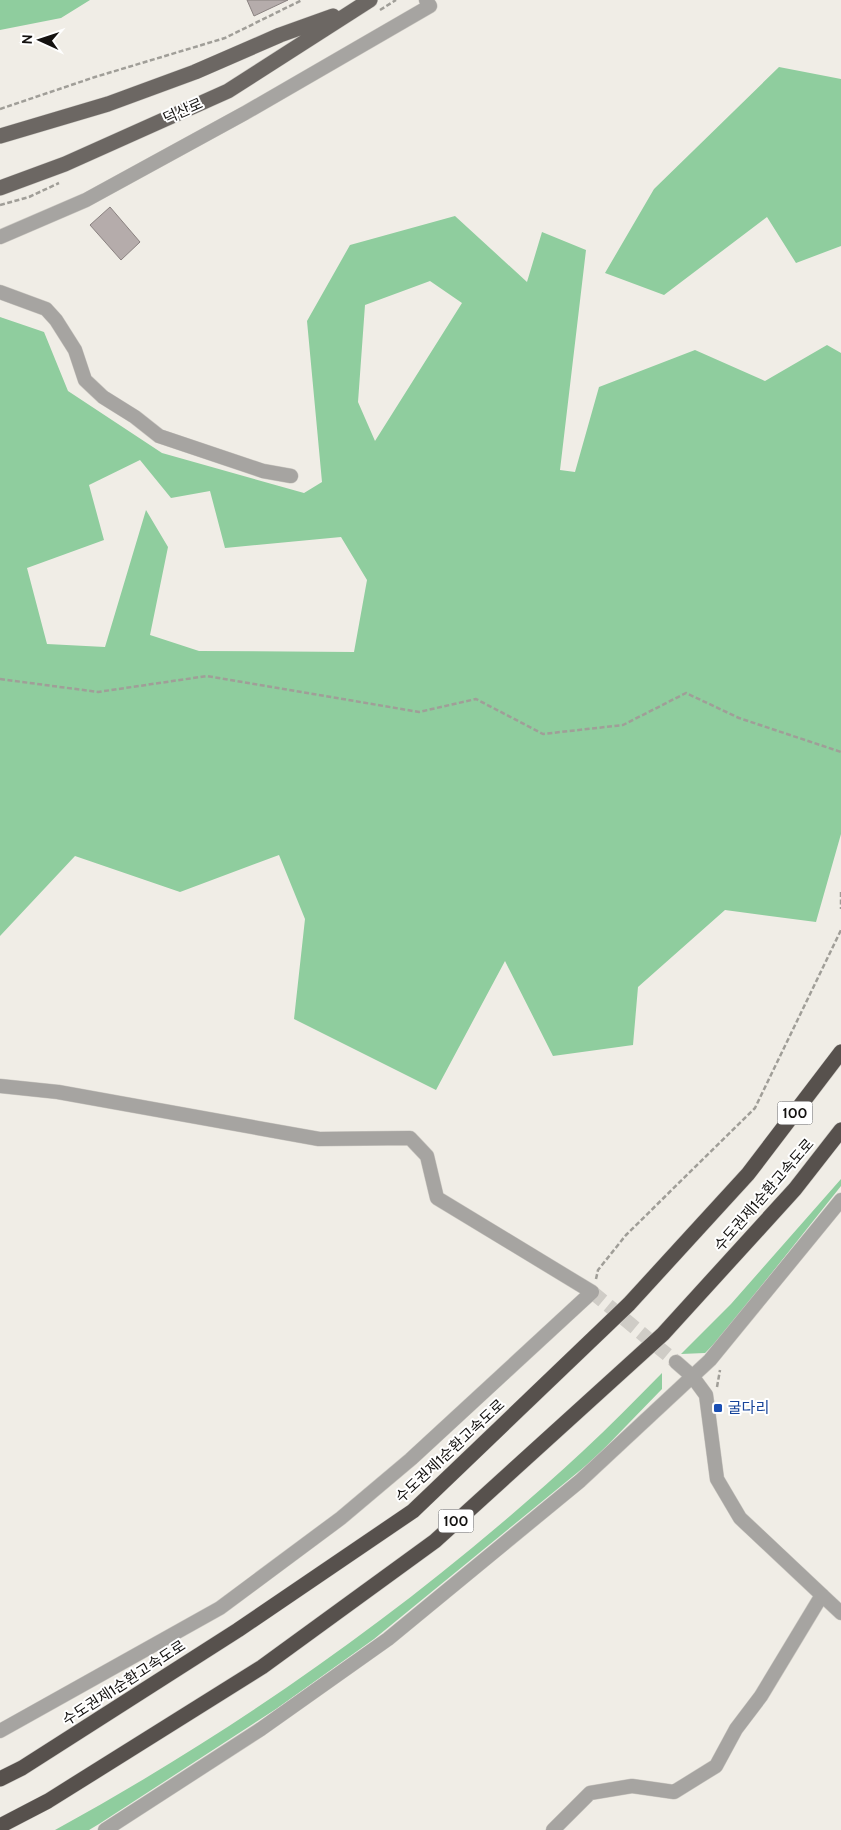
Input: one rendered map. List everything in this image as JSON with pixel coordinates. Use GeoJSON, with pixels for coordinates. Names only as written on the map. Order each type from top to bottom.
{"type":"FeatureCollection","features":[{"type":"Feature","properties":{"kind":"highway","name":"수도권제1순환고속도로"},"geometry":{"type":"LineString","coordinates":[[0,1779],[22,1768],[160,1682],[413,1511],[629,1304],[748,1174],[841,1052]]}},
{"type":"Feature","properties":{"kind":"highway","name":"수도권제1순환고속도로"},"geometry":{"type":"LineString","coordinates":[[0,1826],[48,1801],[262,1668],[435,1540],[663,1334],[795,1190],[841,1130]]}},
{"type":"Feature","properties":{"kind":"main road","name":"덕산로"},"geometry":{"type":"LineString","coordinates":[[0,188],[66,164],[228,91],[370,0]]}},
{"type":"Feature","properties":{"kind":"main road","name":"덕산로"},"geometry":{"type":"LineString","coordinates":[[0,136],[108,104],[194,72],[280,35],[354,9]]}},
{"type":"Feature","properties":{"kind":"street"},"geometry":{"type":"LineString","coordinates":[[0,237],[86,200],[245,113],[430,6],[426,0]]}},
{"type":"Feature","properties":{"kind":"street"},"geometry":{"type":"LineString","coordinates":[[0,292],[46,309],[56,320],[74,350],[85,380],[103,397],[135,417],[159,436],[263,472],[292,476]]}},
{"type":"Feature","properties":{"kind":"street"},"geometry":{"type":"LineString","coordinates":[[0,1086],[58,1092],[319,1139],[410,1138],[427,1156],[437,1198],[592,1292],[411,1459],[341,1518],[228,1602],[0,1731]]}},
{"type":"Feature","properties":{"kind":"street"},"geometry":{"type":"LineString","coordinates":[[105,1830],[261,1729],[388,1639],[580,1481],[710,1360],[739,1327],[841,1200]]}},
{"type":"Feature","properties":{"kind":"street"},"geometry":{"type":"LineString","coordinates":[[676,1362],[692,1376],[706,1395],[717,1479],[740,1518],[841,1614]]}},
{"type":"Feature","properties":{"kind":"street"},"geometry":{"type":"LineString","coordinates":[[553,1830],[590,1792],[632,1786],[674,1792],[716,1766],[736,1729],[761,1696],[822,1595]]}},
{"type":"Feature","properties":{"kind":"path"},"geometry":{"type":"LineString","coordinates":[[0,109],[95,77],[225,38],[302,0]]}},
{"type":"Feature","properties":{"kind":"path"},"geometry":{"type":"LineString","coordinates":[[0,679],[98,692],[207,676],[419,712],[476,700],[543,734],[623,725],[686,693],[739,718],[841,752]]}},
{"type":"Feature","properties":{"kind":"path"},"geometry":{"type":"LineString","coordinates":[[841,892],[841,909]]}},
{"type":"Feature","properties":{"kind":"path"},"geometry":{"type":"LineString","coordinates":[[592,1292],[598,1270],[626,1235],[755,1108],[841,930]]}},
{"type":"Feature","properties":{"kind":"green space"},"geometry":{"type":"Polygon","coordinates":[[[0,0],[90,0],[61,18],[0,30],[0,0]]]}},
{"type":"Feature","properties":{"kind":"green space"},"geometry":{"type":"Polygon","coordinates":[[[779,67],[841,79],[841,246],[796,263],[767,217],[664,295],[605,273],[654,189],[779,67]]]}},
{"type":"Feature","properties":{"kind":"green space"},"geometry":{"type":"Polygon","coordinates":[[[455,216],[527,282],[542,232],[586,250],[560,470],[575,472],[599,387],[695,350],[765,381],[827,345],[841,353],[841,834],[816,922],[725,910],[638,987],[633,1045],[553,1056],[505,961],[436,1090],[294,1019],[305,919],[279,855],[180,892],[75,856],[0,936],[0,317],[44,332],[68,391],[162,453],[304,493],[322,482],[307,321],[350,245],[455,216]],[[430,281],[365,305],[358,402],[375,441],[462,303],[430,281]],[[140,460],[89,485],[104,540],[27,568],[47,644],[105,647],[146,510],[168,547],[150,635],[199,651],[354,652],[367,580],[341,537],[225,548],[210,491],[171,498],[140,460]]]}},
{"type":"Feature","properties":{"kind":"green space"},"geometry":{"type":"Polygon","coordinates":[[[841,1179],[841,1186],[720,1338],[705,1353],[681,1354],[731,1304],[841,1179]]]}},
{"type":"Feature","properties":{"kind":"green space"},"geometry":{"type":"Polygon","coordinates":[[[662,1373],[662,1389],[594,1459],[374,1639],[276,1709],[89,1830],[55,1830],[195,1748],[331,1657],[460,1558],[522,1505],[593,1442],[662,1373]]]}},
{"type":"Feature","properties":{"kind":"building"},"geometry":{"type":"Polygon","coordinates":[[[247,0],[288,0],[254,16],[247,0]]]}},
{"type":"Feature","properties":{"kind":"building"},"geometry":{"type":"Polygon","coordinates":[[[110,207],[140,242],[121,260],[90,225],[110,207]]]}},
{"type":"Feature","properties":{"kind":"tunnel"},"geometry":{"type":"LineString","coordinates":[[592,1292],[676,1362]]}},
{"type":"Feature","properties":{"kind":"place","name":"굴다리"},"geometry":{"type":"Point","coordinates":[718,1408]}}]}
